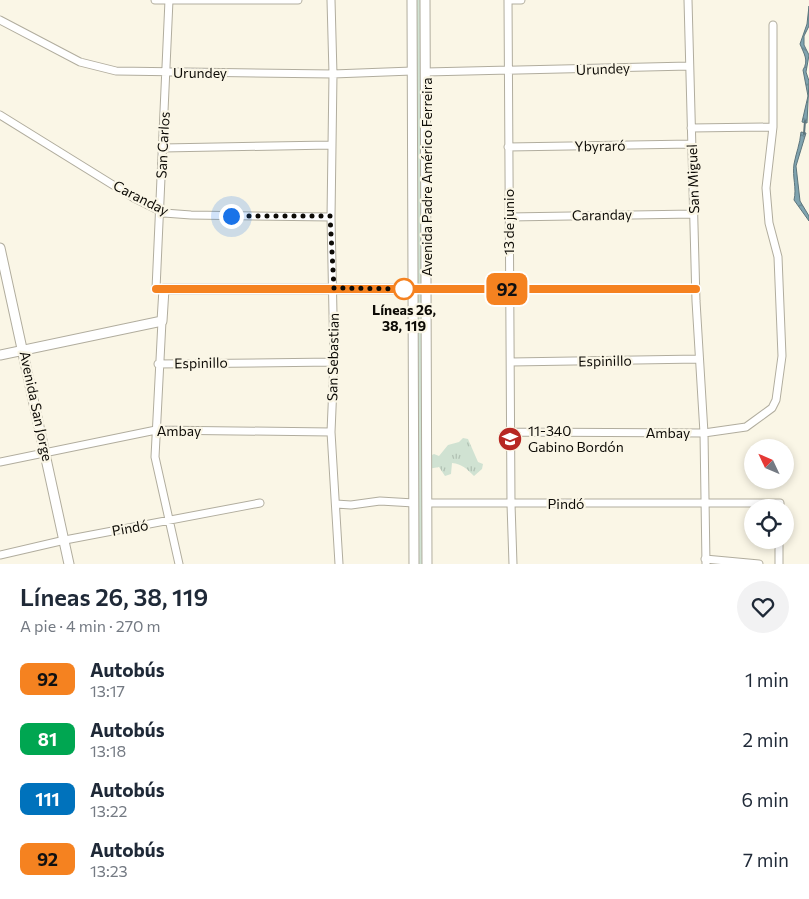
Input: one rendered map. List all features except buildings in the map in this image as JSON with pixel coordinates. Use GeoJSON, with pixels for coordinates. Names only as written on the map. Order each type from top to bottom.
{"type":"FeatureCollection","features":[{"type":"Feature","properties":{"kind":"street"},"geometry":{"type":"LineString","coordinates":[[155,0],[298,0]]}},
{"type":"Feature","properties":{"kind":"street","name":"San Carlos"},"geometry":{"type":"LineString","coordinates":[[169,0],[161,211],[160,289],[162,321],[158,364],[155,457],[179,564]]}},
{"type":"Feature","properties":{"kind":"street","name":"San Sebastian"},"geometry":{"type":"LineString","coordinates":[[331,0],[334,74],[330,216],[334,288],[334,362],[331,432],[340,564]]}},
{"type":"Feature","properties":{"kind":"street","name":"Avenida Padre Américo Ferreira"},"geometry":{"type":"LineString","coordinates":[[412,0],[414,564]]}},
{"type":"Feature","properties":{"kind":"street","name":"Avenida Padre Américo Ferreira"},"geometry":{"type":"LineString","coordinates":[[426,0],[427,564]]}},
{"type":"Feature","properties":{"kind":"street"},"geometry":{"type":"LineString","coordinates":[[508,0],[521,0]]}},
{"type":"Feature","properties":{"kind":"street","name":"13 de junio"},"geometry":{"type":"LineString","coordinates":[[508,0],[509,289],[513,564]]}},
{"type":"Feature","properties":{"kind":"street","name":"San Miguel"},"geometry":{"type":"LineString","coordinates":[[688,0],[696,289],[704,434],[706,562]]}},
{"type":"Feature","properties":{"kind":"street","name":"Urundey"},"geometry":{"type":"LineString","coordinates":[[0,20],[90,66],[116,71],[334,74],[412,71]]}},
{"type":"Feature","properties":{"kind":"street","name":"Ambay"},"geometry":{"type":"LineString","coordinates":[[511,432],[704,434],[746,426],[766,415],[776,400],[782,356],[778,257],[769,223],[766,188],[773,127],[773,25]]}},
{"type":"Feature","properties":{"kind":"street","name":"Urundey"},"geometry":{"type":"LineString","coordinates":[[426,72],[508,72],[689,66]]}},
{"type":"Feature","properties":{"kind":"street","name":"Caranday"},"geometry":{"type":"LineString","coordinates":[[0,115],[124,192],[161,211],[178,215],[330,216]]}},
{"type":"Feature","properties":{"kind":"street"},"geometry":{"type":"LineString","coordinates":[[691,128],[773,127]]}},
{"type":"Feature","properties":{"kind":"street","name":"Ybyraró"},"geometry":{"type":"LineString","coordinates":[[508,147],[692,144]]}},
{"type":"Feature","properties":{"kind":"street"},"geometry":{"type":"LineString","coordinates":[[163,148],[331,145]]}},
{"type":"Feature","properties":{"kind":"street","name":"Caranday"},"geometry":{"type":"LineString","coordinates":[[509,216],[694,214]]}},
{"type":"Feature","properties":{"kind":"street","name":"Avenida San Jorge"},"geometry":{"type":"LineString","coordinates":[[0,249],[24,350],[70,564]]}},
{"type":"Feature","properties":{"kind":"street"},"geometry":{"type":"LineString","coordinates":[[160,289],[696,289]]}},
{"type":"Feature","properties":{"kind":"street"},"geometry":{"type":"LineString","coordinates":[[0,355],[162,321]]}},
{"type":"Feature","properties":{"kind":"street","name":"Espinillo"},"geometry":{"type":"LineString","coordinates":[[511,362],[699,359]]}},
{"type":"Feature","properties":{"kind":"street","name":"Espinillo"},"geometry":{"type":"LineString","coordinates":[[158,364],[334,362]]}},
{"type":"Feature","properties":{"kind":"street","name":"Ambay"},"geometry":{"type":"LineString","coordinates":[[0,462],[156,430],[331,432]]}},
{"type":"Feature","properties":{"kind":"street"},"geometry":{"type":"LineString","coordinates":[[336,504],[351,505],[380,501],[414,503]]}},
{"type":"Feature","properties":{"kind":"street","name":"Pindó"},"geometry":{"type":"LineString","coordinates":[[0,555],[65,540],[260,503]]}},
{"type":"Feature","properties":{"kind":"street","name":"Pindó"},"geometry":{"type":"LineString","coordinates":[[428,504],[744,503]]}},
{"type":"Feature","properties":{"kind":"street"},"geometry":{"type":"LineString","coordinates":[[779,564],[780,549]]}},
{"type":"Feature","properties":{"kind":"street"},"geometry":{"type":"LineString","coordinates":[[706,562],[759,564]]}},
{"type":"Feature","properties":{"kind":"green space"},"geometry":{"type":"Polygon","coordinates":[[[410,0],[424,0],[425,284],[417,289],[410,0]]]}},
{"type":"Feature","properties":{"kind":"green space"},"geometry":{"type":"Polygon","coordinates":[[[423,292],[430,456],[434,454],[439,456],[448,445],[459,442],[463,438],[468,439],[478,462],[483,464],[482,469],[474,476],[459,464],[452,463],[451,474],[445,476],[439,467],[428,469],[426,564],[409,564],[409,295],[423,292]]]}},
{"type":"Feature","properties":{"kind":"water"},"geometry":{"type":"Polygon","coordinates":[[[809,6],[809,26],[804,36],[804,45],[809,55],[806,72],[809,81],[807,123],[802,122],[808,96],[803,70],[806,60],[800,44],[807,24],[809,6]]]}},
{"type":"Feature","properties":{"kind":"water"},"geometry":{"type":"Polygon","coordinates":[[[801,132],[806,133],[796,166],[800,201],[809,216],[809,221],[794,200],[794,164],[801,132]]]}},
{"type":"Feature","properties":{"kind":"waterway"},"geometry":{"type":"LineString","coordinates":[[804,134],[805,121]]}},
{"type":"Feature","properties":{"kind":"bus line","name":"92"},"geometry":{"type":"LineString","coordinates":[[156,289],[696,289]]}},
{"type":"Feature","properties":{"kind":"place","name":"Líneas 26, 38, 119"},"geometry":{"type":"Point","coordinates":[404,289]}},
{"type":"Feature","properties":{"kind":"place","name":"11-340 Gabino Bordón"},"geometry":{"type":"Point","coordinates":[510,439]}},
{"type":"Feature","properties":{"kind":"route"},"geometry":{"type":"LineString","coordinates":[[231,216],[330,216],[334,288],[413,289],[404,289]]}}]}
